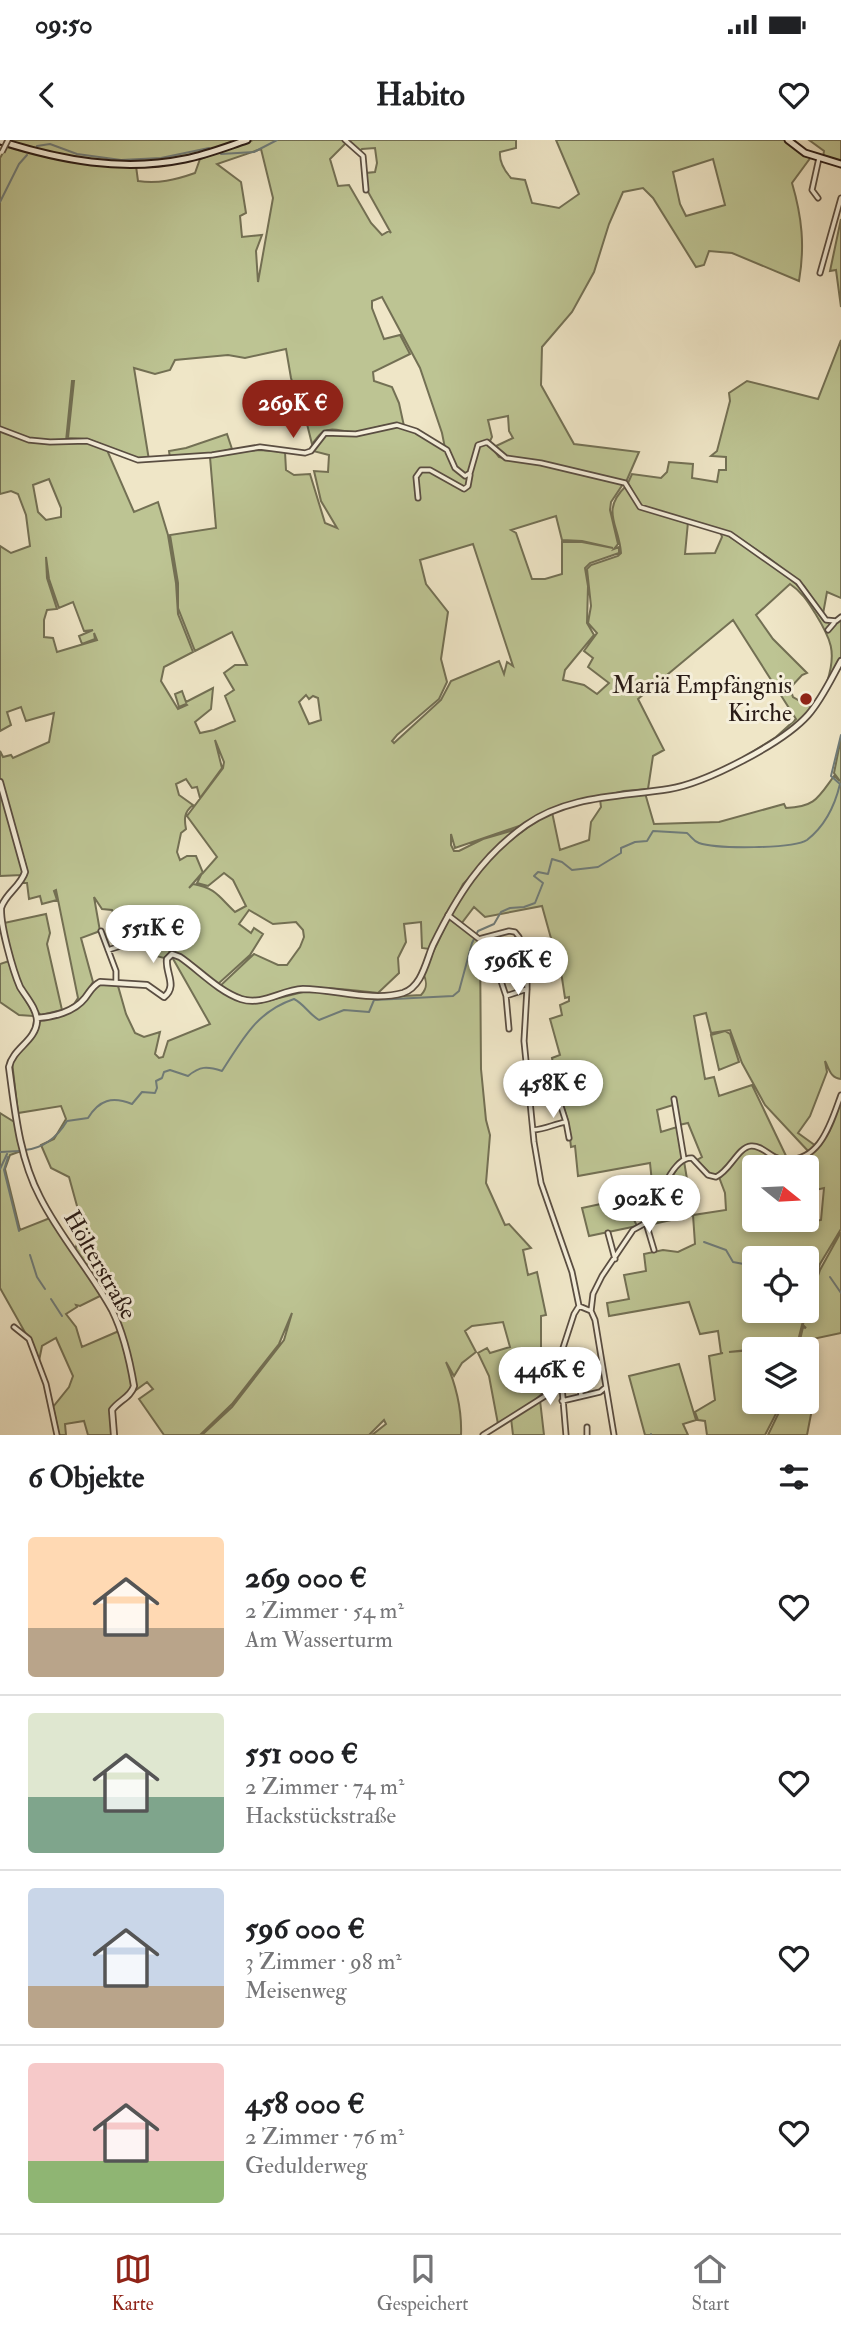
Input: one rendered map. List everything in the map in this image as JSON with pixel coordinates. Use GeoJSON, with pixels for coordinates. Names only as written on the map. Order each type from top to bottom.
{"type":"FeatureCollection","features":[{"type":"Feature","properties":{"kind":"main road"},"geometry":{"type":"LineString","coordinates":[[0,141],[71,160],[140,165],[198,156],[247,140]]}},
{"type":"Feature","properties":{"kind":"main road"},"geometry":{"type":"LineString","coordinates":[[788,140],[805,153],[841,164]]}},
{"type":"Feature","properties":{"kind":"street"},"geometry":{"type":"LineString","coordinates":[[1,153],[8,140]]}},
{"type":"Feature","properties":{"kind":"street"},"geometry":{"type":"LineString","coordinates":[[345,140],[363,156],[366,190]]}},
{"type":"Feature","properties":{"kind":"street"},"geometry":{"type":"LineString","coordinates":[[818,198],[812,190],[819,158]]}},
{"type":"Feature","properties":{"kind":"street"},"geometry":{"type":"LineString","coordinates":[[820,273],[841,198]]}},
{"type":"Feature","properties":{"kind":"street"},"geometry":{"type":"LineString","coordinates":[[0,429],[29,440],[86,441],[128,458],[146,461],[260,447],[305,453],[311,451],[325,433],[356,434],[397,425],[416,431],[443,447],[449,452],[459,473],[465,476],[470,473]]}},
{"type":"Feature","properties":{"kind":"street"},"geometry":{"type":"LineString","coordinates":[[418,498],[416,477],[421,470],[430,470],[464,489],[468,486],[478,445],[485,442],[506,458],[565,468],[625,483],[640,507],[725,532],[757,551],[801,585],[826,620],[836,621]]}},
{"type":"Feature","properties":{"kind":"street"},"geometry":{"type":"LineString","coordinates":[[828,630],[841,617]]}},
{"type":"Feature","properties":{"kind":"street"},"geometry":{"type":"LineString","coordinates":[[0,782],[25,872],[23,880],[1,907],[1,923],[16,977],[37,1018],[61,1013],[78,1005],[96,983],[103,981],[147,985],[164,997],[171,987],[166,965],[172,954],[226,991],[245,1000],[259,1000],[302,989],[366,995],[400,994],[411,989],[417,982],[460,892],[508,840],[534,820],[574,803],[617,794],[676,788],[759,752],[795,728],[809,713],[841,661]]}},
{"type":"Feature","properties":{"kind":"street"},"geometry":{"type":"LineString","coordinates":[[448,915],[475,937],[483,939],[509,931],[517,934],[526,954],[524,1041],[533,1130],[541,1183],[572,1272],[579,1306],[545,1396],[483,1435]]}},
{"type":"Feature","properties":{"kind":"street"},"geometry":{"type":"LineString","coordinates":[[101,931],[116,971],[117,984]]}},
{"type":"Feature","properties":{"kind":"street"},"geometry":{"type":"LineString","coordinates":[[108,950],[133,942]]}},
{"type":"Feature","properties":{"kind":"street"},"geometry":{"type":"LineString","coordinates":[[498,972],[506,996],[509,1029]]}},
{"type":"Feature","properties":{"kind":"street"},"geometry":{"type":"LineString","coordinates":[[506,996],[527,989]]}},
{"type":"Feature","properties":{"kind":"street","name":"Hölterstraße"},"geometry":{"type":"LineString","coordinates":[[37,1018],[34,1032],[13,1056],[9,1067],[23,1150],[39,1196],[59,1232],[94,1280],[119,1326],[134,1386],[133,1391],[112,1410],[114,1435]]}},
{"type":"Feature","properties":{"kind":"street"},"geometry":{"type":"LineString","coordinates":[[614,1435],[591,1311],[593,1294],[633,1230],[652,1218],[656,1199],[679,1162],[694,1158],[708,1175],[716,1177],[730,1167],[743,1149],[750,1146],[759,1147],[780,1159],[809,1153],[828,1130],[841,1095]]}},
{"type":"Feature","properties":{"kind":"street"},"geometry":{"type":"LineString","coordinates":[[558,1097],[569,1138]]}},
{"type":"Feature","properties":{"kind":"street"},"geometry":{"type":"LineString","coordinates":[[674,1100],[684,1159]]}},
{"type":"Feature","properties":{"kind":"street"},"geometry":{"type":"LineString","coordinates":[[533,1130],[566,1122]]}},
{"type":"Feature","properties":{"kind":"street"},"geometry":{"type":"LineString","coordinates":[[646,1223],[654,1250]]}},
{"type":"Feature","properties":{"kind":"street"},"geometry":{"type":"LineString","coordinates":[[608,1233],[615,1259]]}},
{"type":"Feature","properties":{"kind":"street"},"geometry":{"type":"LineString","coordinates":[[579,1306],[591,1311]]}},
{"type":"Feature","properties":{"kind":"street"},"geometry":{"type":"LineString","coordinates":[[14,1327],[29,1339],[46,1384],[57,1435]]}},
{"type":"Feature","properties":{"kind":"street"},"geometry":{"type":"LineString","coordinates":[[578,1365],[581,1396]]}},
{"type":"Feature","properties":{"kind":"street"},"geometry":{"type":"LineString","coordinates":[[555,1370],[561,1376],[566,1435]]}},
{"type":"Feature","properties":{"kind":"street"},"geometry":{"type":"LineString","coordinates":[[562,1401],[600,1392],[606,1387]]}},
{"type":"Feature","properties":{"kind":"street"},"geometry":{"type":"LineString","coordinates":[[587,1427],[587,1435]]}},
{"type":"Feature","properties":{"kind":"green space"},"geometry":{"type":"Polygon","coordinates":[[[10,140],[238,140],[184,157],[126,164],[68,158],[9,143],[10,140]]]}},
{"type":"Feature","properties":{"kind":"green space"},"geometry":{"type":"Polygon","coordinates":[[[253,140],[345,140],[347,142],[330,159],[338,186],[349,185],[371,223],[382,235],[389,231],[391,233],[367,190],[366,173],[375,172],[377,163],[375,148],[360,151],[347,140],[516,140],[516,148],[500,152],[504,169],[511,178],[525,180],[532,203],[559,208],[579,194],[556,140],[787,140],[811,157],[792,183],[802,232],[799,281],[732,253],[709,251],[704,265],[696,267],[653,198],[643,188],[623,192],[609,224],[594,272],[572,312],[542,347],[541,385],[574,444],[639,452],[626,482],[500,455],[494,447],[513,438],[509,431],[508,416],[488,420],[492,437],[490,441],[480,443],[489,444],[499,457],[564,469],[623,484],[611,502],[610,510],[618,544],[614,549],[619,547],[619,553],[590,563],[585,568],[588,586],[587,623],[594,635],[565,670],[563,680],[584,685],[597,694],[609,683],[588,667],[593,658],[584,651],[597,633],[588,623],[591,606],[587,569],[621,553],[612,511],[618,495],[626,486],[638,507],[688,522],[685,554],[715,553],[722,537],[720,531],[763,557],[801,588],[823,620],[836,623],[841,619],[841,657],[827,682],[832,662],[828,638],[807,601],[790,584],[756,615],[773,639],[807,673],[790,688],[793,697],[812,708],[794,727],[746,756],[776,737],[796,719],[733,620],[638,699],[664,750],[653,756],[648,789],[624,791],[555,808],[525,824],[455,848],[451,834],[451,845],[454,851],[459,851],[483,839],[518,829],[463,884],[429,949],[422,948],[421,922],[404,924],[406,942],[398,958],[399,973],[378,993],[314,988],[254,998],[233,993],[220,986],[254,954],[278,965],[287,965],[304,937],[303,930],[296,922],[273,924],[249,910],[239,924],[251,933],[254,928],[263,934],[250,955],[218,984],[187,959],[172,952],[160,926],[170,953],[164,958],[156,956],[140,929],[125,924],[119,926],[112,910],[102,909],[94,897],[100,931],[81,938],[93,982],[80,1001],[65,1010],[78,998],[56,890],[57,900],[42,904],[40,896],[29,899],[27,883],[22,883],[27,874],[26,866],[0,778],[0,751],[3,757],[11,755],[13,758],[49,742],[54,713],[26,721],[21,707],[7,712],[11,725],[0,731],[0,546],[11,553],[30,546],[26,515],[18,494],[11,491],[0,494],[0,430],[29,441],[86,442],[107,450],[134,512],[158,502],[168,535],[178,614],[193,652],[164,667],[161,681],[178,709],[187,705],[179,707],[175,694],[182,691],[186,702],[213,688],[211,709],[195,722],[200,733],[235,721],[225,696],[234,690],[224,673],[235,665],[247,665],[232,632],[195,651],[178,608],[178,583],[170,535],[216,528],[210,457],[247,451],[285,452],[286,470],[294,475],[310,474],[325,523],[337,528],[321,501],[314,471],[328,472],[329,455],[313,451],[325,435],[345,435],[397,426],[445,448],[420,368],[382,297],[372,301],[372,308],[384,339],[400,335],[410,354],[373,372],[374,381],[392,387],[404,426],[386,425],[356,432],[327,430],[312,444],[303,408],[300,408],[291,378],[286,349],[245,358],[228,355],[175,360],[170,370],[155,374],[134,368],[149,460],[126,455],[90,440],[68,438],[74,381],[66,441],[29,439],[0,428],[0,158],[8,144],[71,160],[136,166],[138,181],[145,182],[167,181],[195,173],[200,159],[253,140]],[[261,149],[217,164],[241,182],[246,213],[240,216],[242,237],[262,235],[256,251],[258,282],[273,198],[261,149]],[[713,159],[673,172],[680,204],[686,216],[725,205],[713,159]],[[49,479],[33,485],[38,512],[46,520],[61,517],[61,508],[49,479]],[[556,516],[511,530],[516,533],[532,579],[545,579],[562,574],[562,542],[582,542],[613,548],[582,541],[562,540],[556,516]],[[473,544],[420,560],[426,584],[448,612],[441,659],[447,682],[439,699],[397,735],[392,741],[394,743],[441,700],[451,681],[499,661],[504,674],[507,662],[513,666],[473,544]],[[46,557],[47,578],[57,609],[47,610],[44,637],[53,638],[57,652],[97,640],[94,633],[95,639],[82,644],[79,636],[93,630],[84,631],[73,602],[59,608],[49,579],[46,557]],[[306,695],[299,702],[309,724],[321,720],[318,698],[313,696],[309,699],[306,695]],[[215,740],[222,768],[200,798],[197,787],[192,788],[186,779],[176,784],[179,795],[193,805],[186,813],[186,829],[181,833],[177,852],[180,860],[187,856],[196,856],[203,873],[217,857],[187,816],[223,768],[224,762],[215,740]],[[202,873],[189,888],[193,884],[207,888],[235,912],[246,906],[233,880],[224,873],[208,886],[197,883],[202,873]]]}},
{"type":"Feature","properties":{"kind":"green space"},"geometry":{"type":"Polygon","coordinates":[[[809,140],[841,140],[841,162],[823,158],[824,151],[809,140]]]}},
{"type":"Feature","properties":{"kind":"green space"},"geometry":{"type":"Polygon","coordinates":[[[841,219],[841,307],[836,270],[830,271],[841,219]]]}},
{"type":"Feature","properties":{"kind":"green space"},"geometry":{"type":"Polygon","coordinates":[[[841,340],[841,598],[827,592],[823,614],[804,586],[733,534],[640,505],[628,483],[632,474],[661,478],[667,472],[669,462],[693,464],[692,478],[717,482],[719,470],[726,470],[726,457],[711,456],[717,451],[730,401],[729,393],[747,381],[818,399],[841,340]]]}},
{"type":"Feature","properties":{"kind":"green space"},"geometry":{"type":"Polygon","coordinates":[[[227,434],[232,449],[170,458],[169,451],[227,434]]]}},
{"type":"Feature","properties":{"kind":"green space"},"geometry":{"type":"Polygon","coordinates":[[[841,738],[841,1079],[832,1075],[825,1061],[827,1072],[810,1116],[798,1133],[816,1146],[809,1152],[765,1105],[742,1063],[730,1030],[711,1033],[706,1013],[694,1016],[705,1079],[714,1077],[719,1096],[752,1085],[786,1155],[775,1155],[748,1145],[720,1175],[713,1177],[697,1160],[702,1157],[688,1123],[679,1125],[673,1105],[657,1110],[661,1132],[677,1127],[683,1157],[677,1162],[660,1191],[653,1192],[650,1163],[578,1176],[575,1146],[571,1147],[568,1121],[558,1089],[585,1079],[557,1088],[552,1058],[560,1055],[550,1019],[562,1015],[560,1005],[569,1001],[569,997],[565,998],[542,906],[485,917],[474,907],[461,924],[450,915],[464,889],[474,875],[505,845],[552,812],[560,850],[589,840],[591,822],[601,807],[600,799],[645,793],[654,824],[719,822],[784,804],[786,808],[803,806],[815,800],[834,776],[840,781],[834,773],[841,738]]]}},
{"type":"Feature","properties":{"kind":"green space"},"geometry":{"type":"Polygon","coordinates":[[[0,787],[24,872],[22,875],[0,876],[0,787]]]}},
{"type":"Feature","properties":{"kind":"green space"},"geometry":{"type":"Polygon","coordinates":[[[46,914],[50,933],[47,944],[62,1010],[41,1015],[33,1008],[21,986],[4,923],[46,914]]]}},
{"type":"Feature","properties":{"kind":"green space"},"geometry":{"type":"Polygon","coordinates":[[[449,919],[480,940],[481,1069],[490,1135],[486,1183],[505,1225],[509,1224],[531,1248],[523,1250],[528,1275],[537,1272],[546,1315],[541,1316],[541,1371],[551,1378],[547,1386],[529,1405],[498,1424],[489,1376],[478,1353],[487,1348],[490,1353],[510,1347],[503,1322],[472,1326],[465,1331],[476,1352],[462,1363],[454,1376],[446,1362],[458,1398],[461,1435],[372,1435],[386,1424],[384,1420],[369,1435],[202,1435],[232,1407],[284,1340],[292,1313],[279,1344],[232,1404],[200,1435],[164,1435],[139,1399],[153,1389],[147,1382],[136,1390],[120,1326],[75,1250],[79,1237],[85,1235],[69,1177],[51,1168],[41,1145],[54,1139],[66,1119],[61,1106],[18,1113],[12,1062],[41,1020],[78,1007],[95,986],[101,983],[118,986],[135,1033],[144,1037],[160,1032],[155,1054],[159,1058],[163,1057],[168,1041],[210,1024],[172,957],[180,959],[242,1001],[259,1003],[307,991],[369,998],[421,995],[426,984],[423,973],[449,919]]]}},
{"type":"Feature","properties":{"kind":"green space"},"geometry":{"type":"Polygon","coordinates":[[[9,961],[17,986],[33,1016],[19,1015],[0,1002],[0,964],[9,961]]]}},
{"type":"Feature","properties":{"kind":"green space"},"geometry":{"type":"Polygon","coordinates":[[[725,1031],[730,1034],[739,1062],[719,1070],[711,1035],[725,1031]]]}},
{"type":"Feature","properties":{"kind":"green space"},"geometry":{"type":"Polygon","coordinates":[[[841,1098],[841,1229],[819,1267],[819,1246],[742,1246],[742,1323],[802,1323],[799,1337],[742,1337],[742,1351],[729,1352],[742,1351],[742,1414],[776,1414],[765,1435],[707,1435],[705,1421],[698,1420],[695,1412],[715,1400],[709,1356],[723,1353],[718,1331],[700,1334],[689,1302],[609,1316],[607,1303],[629,1299],[624,1275],[646,1271],[644,1254],[663,1250],[678,1252],[695,1244],[693,1215],[726,1210],[725,1193],[719,1177],[750,1147],[771,1155],[742,1155],[742,1232],[819,1232],[824,1188],[819,1189],[819,1155],[810,1154],[829,1132],[841,1098]]]}},
{"type":"Feature","properties":{"kind":"green space"},"geometry":{"type":"Polygon","coordinates":[[[0,1113],[16,1123],[21,1151],[10,1155],[5,1169],[20,1230],[50,1218],[102,1295],[80,1306],[76,1305],[77,1307],[66,1314],[76,1327],[82,1347],[119,1331],[133,1385],[128,1394],[111,1408],[113,1435],[88,1435],[84,1421],[65,1424],[66,1435],[59,1435],[53,1407],[69,1387],[73,1376],[56,1338],[42,1346],[39,1361],[31,1340],[0,1288],[0,1113]]]}},
{"type":"Feature","properties":{"kind":"green space"},"geometry":{"type":"Polygon","coordinates":[[[684,1161],[693,1215],[649,1225],[658,1199],[684,1161]]]}},
{"type":"Feature","properties":{"kind":"green space"},"geometry":{"type":"Polygon","coordinates":[[[624,1199],[637,1226],[589,1236],[582,1208],[624,1199]]]}},
{"type":"Feature","properties":{"kind":"green space"},"geometry":{"type":"Polygon","coordinates":[[[841,1232],[841,1333],[819,1338],[801,1337],[803,1327],[806,1328],[803,1325],[819,1323],[819,1273],[841,1232]]]}},
{"type":"Feature","properties":{"kind":"green space"},"geometry":{"type":"Polygon","coordinates":[[[679,1364],[696,1420],[683,1424],[688,1435],[645,1435],[629,1376],[679,1364]]]}},
{"type":"Feature","properties":{"kind":"green space"},"geometry":{"type":"Polygon","coordinates":[[[540,1400],[544,1435],[513,1435],[511,1418],[540,1400]]]}},
{"type":"Feature","properties":{"kind":"green space"},"geometry":{"type":"Polygon","coordinates":[[[778,1414],[811,1414],[807,1435],[768,1435],[778,1414]]]}},
{"type":"Feature","properties":{"kind":"waterway"},"geometry":{"type":"LineString","coordinates":[[221,154],[254,152],[277,140]]}},
{"type":"Feature","properties":{"kind":"waterway"},"geometry":{"type":"LineString","coordinates":[[37,146],[50,144],[77,154],[121,160],[161,158],[209,148]]}},
{"type":"Feature","properties":{"kind":"waterway"},"geometry":{"type":"LineString","coordinates":[[0,202],[19,164],[27,155]]}},
{"type":"Feature","properties":{"kind":"waterway"},"geometry":{"type":"LineString","coordinates":[[25,1150],[50,1140],[67,1121],[88,1118],[97,1107],[107,1101],[118,1100],[132,1104],[142,1092],[155,1093],[156,1081],[162,1078],[164,1072],[170,1070],[188,1076],[204,1068],[222,1071],[260,1019],[294,999],[319,1020],[344,1010],[369,1012],[374,1000],[453,996],[459,991],[478,931],[494,924],[501,912],[535,903],[543,883],[534,876],[538,872],[548,874],[552,859],[562,862],[572,870],[598,867],[621,853],[621,848],[635,842],[647,841],[653,831],[687,833],[699,843],[721,846],[787,845],[807,840],[824,822],[838,792],[840,784],[831,776],[841,735]]}},
{"type":"Feature","properties":{"kind":"waterway"},"geometry":{"type":"LineString","coordinates":[[0,1152],[20,1151]]}},
{"type":"Feature","properties":{"kind":"waterway"},"geometry":{"type":"LineString","coordinates":[[0,1169],[7,1154]]}},
{"type":"Feature","properties":{"kind":"waterway"},"geometry":{"type":"LineString","coordinates":[[8,1157],[4,1170],[19,1231]]}},
{"type":"Feature","properties":{"kind":"waterway"},"geometry":{"type":"LineString","coordinates":[[704,1242],[726,1250],[733,1262],[742,1264]]}},
{"type":"Feature","properties":{"kind":"waterway"},"geometry":{"type":"LineString","coordinates":[[30,1255],[37,1277],[45,1289]]}},
{"type":"Feature","properties":{"kind":"waterway"},"geometry":{"type":"LineString","coordinates":[[830,1277],[841,1293]]}},
{"type":"Feature","properties":{"kind":"waterway"},"geometry":{"type":"LineString","coordinates":[[51,1299],[62,1316]]}},
{"type":"Feature","properties":{"kind":"place","name":"Mariä Empfängnis Kirche"},"geometry":{"type":"Point","coordinates":[806,699]}}]}
